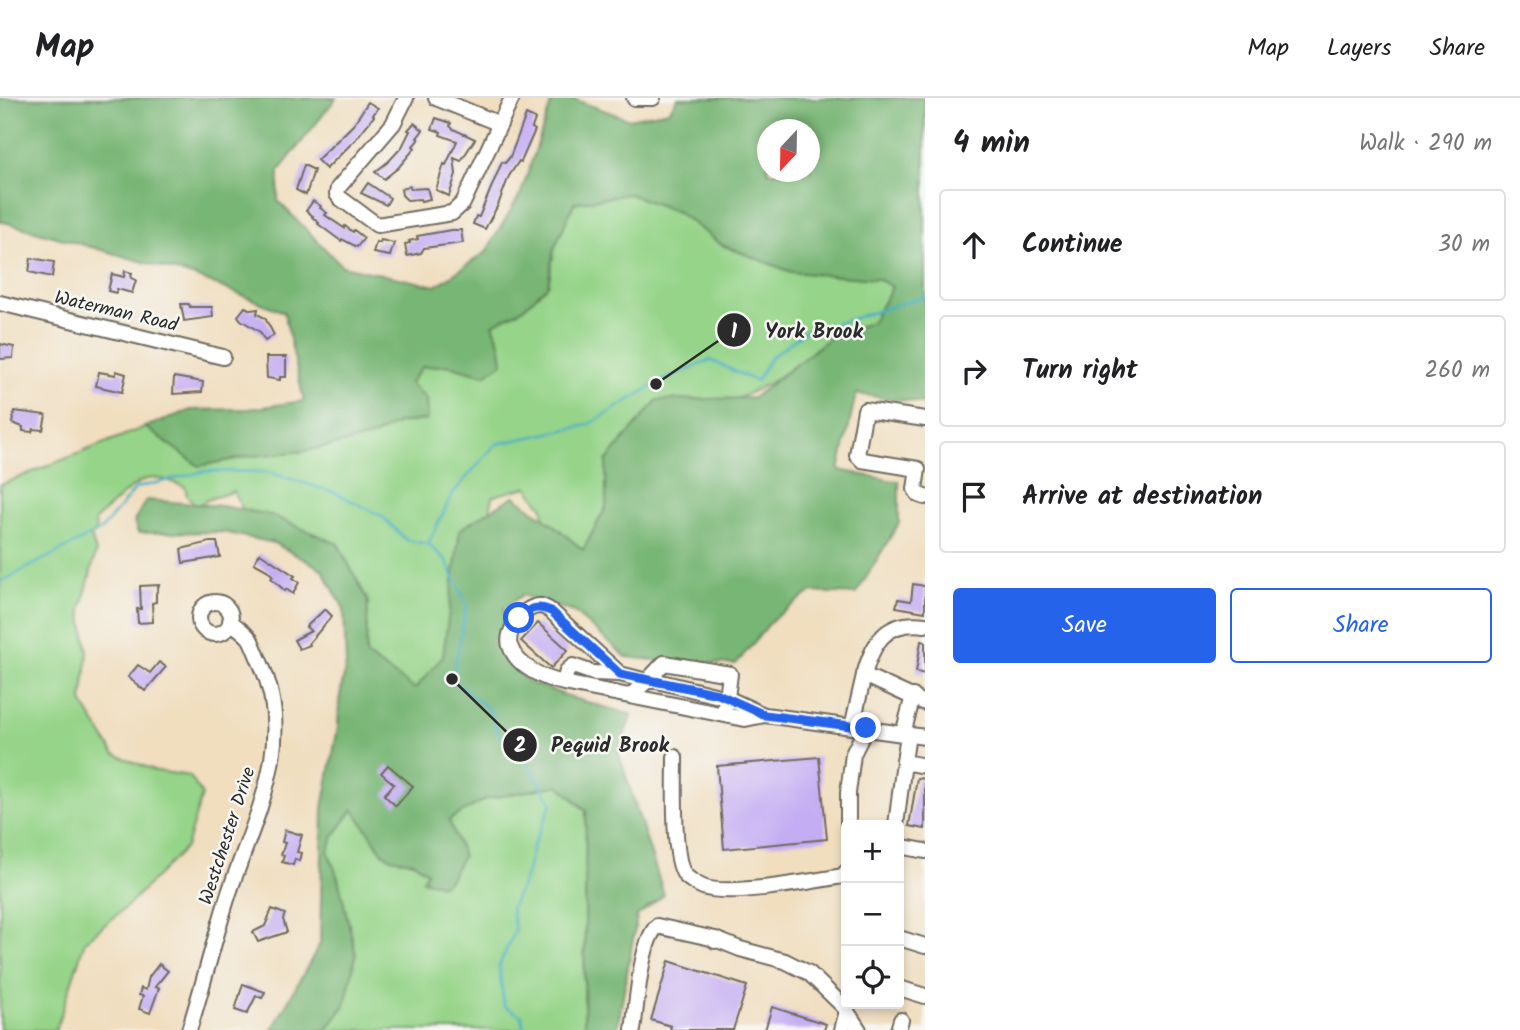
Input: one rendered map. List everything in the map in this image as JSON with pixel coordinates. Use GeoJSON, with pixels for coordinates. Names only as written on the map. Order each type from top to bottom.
{"type":"FeatureCollection","features":[{"type":"Feature","properties":{"kind":"street"},"geometry":{"type":"LineString","coordinates":[[405,98],[393,124],[338,188],[337,194],[340,198],[377,225],[452,213],[458,209],[512,98]]}},
{"type":"Feature","properties":{"kind":"street"},"geometry":{"type":"LineString","coordinates":[[436,98],[500,124]]}},
{"type":"Feature","properties":{"kind":"street"},"geometry":{"type":"LineString","coordinates":[[636,98],[653,98]]}},
{"type":"Feature","properties":{"kind":"street","name":"Waterman Road"},"geometry":{"type":"LineString","coordinates":[[0,303],[223,357]]}},
{"type":"Feature","properties":{"kind":"street"},"geometry":{"type":"LineString","coordinates":[[925,419],[865,410],[857,455],[862,460],[918,469],[916,491],[925,497]]}},
{"type":"Feature","properties":{"kind":"street"},"geometry":{"type":"LineString","coordinates":[[620,674],[551,611],[541,606],[529,609],[510,631],[509,645],[516,656],[547,679],[744,719],[765,715]]}},
{"type":"Feature","properties":{"kind":"street","name":"Westchester Drive"},"geometry":{"type":"LineString","coordinates":[[189,1030],[228,897],[267,783],[275,736],[273,702],[264,672],[249,639],[230,621]]}},
{"type":"Feature","properties":{"kind":"street"},"geometry":{"type":"LineString","coordinates":[[848,820],[848,793],[864,675],[877,640],[891,630],[909,623],[925,625]]}},
{"type":"Feature","properties":{"kind":"street"},"geometry":{"type":"LineString","coordinates":[[630,696],[664,663],[730,674],[723,715]]}},
{"type":"Feature","properties":{"kind":"street"},"geometry":{"type":"LineString","coordinates":[[564,683],[567,671],[573,666],[593,673],[620,674],[727,698],[765,715],[925,737]]}},
{"type":"Feature","properties":{"kind":"street"},"geometry":{"type":"LineString","coordinates":[[584,688],[593,673]]}},
{"type":"Feature","properties":{"kind":"street"},"geometry":{"type":"LineString","coordinates":[[864,675],[919,700],[905,734],[897,820]]}},
{"type":"Feature","properties":{"kind":"street"},"geometry":{"type":"LineString","coordinates":[[675,757],[678,855],[684,874],[704,888],[737,889],[841,876]]}},
{"type":"Feature","properties":{"kind":"street"},"geometry":{"type":"LineString","coordinates":[[904,762],[925,766]]}},
{"type":"Feature","properties":{"kind":"street"},"geometry":{"type":"LineString","coordinates":[[904,847],[925,851]]}},
{"type":"Feature","properties":{"kind":"street"},"geometry":{"type":"LineString","coordinates":[[633,1030],[646,945],[657,926],[785,961],[809,972],[847,1011],[859,1030]]}},
{"type":"Feature","properties":{"kind":"street"},"geometry":{"type":"LineString","coordinates":[[904,940],[925,946]]}},
{"type":"Feature","properties":{"kind":"street"},"geometry":{"type":"LineString","coordinates":[[904,990],[925,996]]}},
{"type":"Feature","properties":{"kind":"street"},"geometry":{"type":"LineString","coordinates":[[842,1030],[847,1011]]}},
{"type":"Feature","properties":{"kind":"green space"},"geometry":{"type":"Polygon","coordinates":[[[0,98],[336,98],[279,171],[278,201],[342,266],[436,286],[486,252],[521,193],[553,98],[570,98],[628,119],[669,111],[678,98],[925,98],[925,403],[856,394],[839,470],[899,482],[899,523],[856,594],[811,592],[773,619],[736,664],[626,657],[574,612],[522,595],[504,608],[503,657],[528,682],[632,715],[618,751],[664,895],[637,916],[617,1030],[584,1030],[586,811],[559,785],[486,799],[449,820],[463,856],[449,880],[442,885],[423,880],[427,872],[414,862],[391,858],[383,853],[353,809],[334,835],[328,851],[338,878],[356,955],[345,1005],[326,1030],[272,1030],[320,944],[323,808],[346,665],[344,609],[322,569],[274,543],[223,532],[138,533],[134,521],[146,500],[221,506],[271,515],[338,544],[368,601],[366,655],[415,689],[443,656],[460,529],[514,496],[583,550],[606,507],[606,461],[657,400],[753,398],[831,337],[872,322],[892,287],[878,279],[791,272],[722,245],[678,212],[629,194],[574,203],[554,249],[548,285],[521,310],[493,324],[503,363],[485,375],[448,365],[422,367],[410,383],[426,399],[427,420],[398,423],[371,437],[305,451],[251,456],[199,466],[145,427],[191,410],[249,409],[304,401],[284,312],[196,277],[0,221],[0,98]]]}},
{"type":"Feature","properties":{"kind":"green space"},"geometry":{"type":"Polygon","coordinates":[[[629,193],[678,212],[722,245],[791,272],[878,279],[892,286],[925,353],[835,348],[805,358],[771,382],[722,407],[632,549],[546,552],[543,508],[527,487],[493,496],[483,545],[495,698],[344,712],[339,702],[346,665],[349,570],[244,512],[233,491],[197,506],[187,496],[185,487],[172,482],[152,478],[134,486],[95,520],[96,533],[91,536],[96,552],[81,610],[88,652],[82,702],[114,754],[156,771],[190,776],[202,795],[186,847],[126,907],[85,941],[56,1030],[0,1030],[0,485],[145,427],[199,466],[251,456],[305,451],[371,437],[398,423],[427,420],[426,399],[410,383],[421,367],[448,365],[485,375],[501,347],[493,323],[521,310],[548,285],[554,249],[573,203],[629,193]]]}},
{"type":"Feature","properties":{"kind":"green space"},"geometry":{"type":"Polygon","coordinates":[[[559,785],[586,811],[584,1030],[326,1030],[345,1005],[338,878],[328,851],[334,835],[354,809],[383,853],[391,858],[414,862],[427,872],[423,879],[442,885],[448,820],[486,799],[559,785]]]}},
{"type":"Feature","properties":{"kind":"building"},"geometry":{"type":"Polygon","coordinates":[[[368,102],[378,108],[374,116],[326,169],[317,160],[353,125],[368,102]]]}},
{"type":"Feature","properties":{"kind":"building"},"geometry":{"type":"Polygon","coordinates":[[[526,115],[535,119],[532,128],[535,130],[521,162],[519,161],[509,176],[485,229],[473,224],[476,216],[479,217],[502,162],[505,163],[510,157],[526,115]]]}},
{"type":"Feature","properties":{"kind":"building"},"geometry":{"type":"Polygon","coordinates":[[[436,118],[451,123],[453,129],[475,139],[461,161],[454,158],[456,174],[449,196],[436,190],[444,164],[446,165],[457,141],[432,129],[436,118]]]}},
{"type":"Feature","properties":{"kind":"building"},"geometry":{"type":"Polygon","coordinates":[[[414,123],[423,130],[413,146],[415,148],[398,168],[384,179],[375,172],[402,147],[410,131],[408,130],[414,123]]]}},
{"type":"Feature","properties":{"kind":"building"},"geometry":{"type":"Polygon","coordinates":[[[304,165],[314,170],[306,195],[296,190],[304,165]]]}},
{"type":"Feature","properties":{"kind":"building"},"geometry":{"type":"Polygon","coordinates":[[[368,183],[390,198],[386,205],[361,193],[368,183]]]}},
{"type":"Feature","properties":{"kind":"building"},"geometry":{"type":"Polygon","coordinates":[[[410,186],[411,189],[427,188],[430,199],[407,200],[401,189],[410,186]]]}},
{"type":"Feature","properties":{"kind":"building"},"geometry":{"type":"Polygon","coordinates":[[[313,201],[327,213],[325,215],[364,238],[357,247],[342,239],[341,241],[318,224],[306,211],[313,201]]]}},
{"type":"Feature","properties":{"kind":"building"},"geometry":{"type":"Polygon","coordinates":[[[461,230],[463,243],[424,248],[421,253],[407,256],[405,244],[418,239],[417,236],[461,230]]]}},
{"type":"Feature","properties":{"kind":"building"},"geometry":{"type":"Polygon","coordinates":[[[381,240],[394,243],[390,256],[373,253],[376,242],[380,243],[381,240]]]}},
{"type":"Feature","properties":{"kind":"building"},"geometry":{"type":"Polygon","coordinates":[[[31,258],[54,262],[52,277],[29,272],[31,258]]]}},
{"type":"Feature","properties":{"kind":"building"},"geometry":{"type":"Polygon","coordinates":[[[125,271],[132,273],[131,278],[136,280],[132,293],[117,289],[116,293],[108,291],[112,274],[124,277],[125,271]]]}},
{"type":"Feature","properties":{"kind":"building"},"geometry":{"type":"Polygon","coordinates":[[[181,304],[189,304],[190,307],[212,307],[213,317],[184,321],[181,304]]]}},
{"type":"Feature","properties":{"kind":"building"},"geometry":{"type":"Polygon","coordinates":[[[245,307],[258,309],[257,314],[265,318],[274,335],[265,341],[260,332],[241,320],[238,316],[245,307]]]}},
{"type":"Feature","properties":{"kind":"building"},"geometry":{"type":"Polygon","coordinates":[[[0,344],[14,347],[13,358],[0,359],[0,344]]]}},
{"type":"Feature","properties":{"kind":"building"},"geometry":{"type":"Polygon","coordinates":[[[266,357],[286,357],[286,377],[280,377],[280,380],[267,378],[266,357]]]}},
{"type":"Feature","properties":{"kind":"building"},"geometry":{"type":"Polygon","coordinates":[[[116,371],[126,374],[122,392],[96,386],[99,372],[116,375],[116,371]]]}},
{"type":"Feature","properties":{"kind":"building"},"geometry":{"type":"Polygon","coordinates":[[[174,377],[203,382],[202,392],[173,394],[174,377]]]}},
{"type":"Feature","properties":{"kind":"building"},"geometry":{"type":"Polygon","coordinates":[[[14,411],[46,415],[43,430],[23,431],[23,427],[12,423],[14,411]]]}},
{"type":"Feature","properties":{"kind":"building"},"geometry":{"type":"Polygon","coordinates":[[[217,542],[220,557],[183,563],[181,549],[217,542]]]}},
{"type":"Feature","properties":{"kind":"building"},"geometry":{"type":"Polygon","coordinates":[[[260,553],[295,576],[293,578],[299,582],[293,594],[286,589],[285,591],[271,578],[273,576],[267,570],[254,563],[260,553]]]}},
{"type":"Feature","properties":{"kind":"building"},"geometry":{"type":"Polygon","coordinates":[[[913,584],[925,586],[925,612],[896,607],[898,599],[911,601],[913,584]]]}},
{"type":"Feature","properties":{"kind":"building"},"geometry":{"type":"Polygon","coordinates":[[[159,585],[156,602],[152,603],[153,622],[138,623],[137,609],[141,609],[140,586],[159,585]]]}},
{"type":"Feature","properties":{"kind":"building"},"geometry":{"type":"Polygon","coordinates":[[[325,609],[332,616],[310,645],[299,649],[294,640],[311,631],[306,627],[325,609]]]}},
{"type":"Feature","properties":{"kind":"building"},"geometry":{"type":"Polygon","coordinates":[[[538,623],[568,650],[551,668],[521,641],[538,623]]]}},
{"type":"Feature","properties":{"kind":"building"},"geometry":{"type":"Polygon","coordinates":[[[921,641],[925,642],[925,674],[916,672],[921,641]]]}},
{"type":"Feature","properties":{"kind":"building"},"geometry":{"type":"Polygon","coordinates":[[[159,662],[166,667],[145,691],[128,677],[138,665],[150,673],[159,662]]]}},
{"type":"Feature","properties":{"kind":"building"},"geometry":{"type":"Polygon","coordinates":[[[819,757],[827,839],[724,849],[717,766],[819,757]]]}},
{"type":"Feature","properties":{"kind":"building"},"geometry":{"type":"Polygon","coordinates":[[[388,765],[413,786],[396,806],[384,795],[394,784],[381,773],[388,765]]]}},
{"type":"Feature","properties":{"kind":"building"},"geometry":{"type":"Polygon","coordinates":[[[917,778],[925,779],[925,829],[909,826],[917,778]]]}},
{"type":"Feature","properties":{"kind":"building"},"geometry":{"type":"Polygon","coordinates":[[[285,830],[302,835],[297,852],[301,853],[299,861],[295,859],[293,865],[282,862],[285,830]]]}},
{"type":"Feature","properties":{"kind":"building"},"geometry":{"type":"Polygon","coordinates":[[[272,909],[285,914],[283,919],[287,932],[258,942],[253,932],[265,926],[272,909]]]}},
{"type":"Feature","properties":{"kind":"building"},"geometry":{"type":"Polygon","coordinates":[[[669,961],[747,986],[733,1030],[670,1030],[671,1026],[651,1020],[669,961]]]}},
{"type":"Feature","properties":{"kind":"building"},"geometry":{"type":"Polygon","coordinates":[[[159,964],[168,971],[155,987],[159,988],[150,1013],[139,1009],[143,996],[139,995],[141,988],[146,990],[149,977],[159,964]]]}},
{"type":"Feature","properties":{"kind":"building"},"geometry":{"type":"Polygon","coordinates":[[[243,984],[265,992],[262,998],[256,996],[247,1014],[235,1010],[243,984]]]}},
{"type":"Feature","properties":{"kind":"building"},"geometry":{"type":"Polygon","coordinates":[[[772,1007],[826,1024],[824,1030],[765,1030],[772,1007]]]}},
{"type":"Feature","properties":{"kind":"waterway"},"geometry":{"type":"LineString","coordinates":[[428,544],[453,493],[496,444],[588,425],[656,384],[710,360],[756,381],[771,357],[807,330],[925,296]]}},
{"type":"Feature","properties":{"kind":"waterway"},"geometry":{"type":"LineString","coordinates":[[0,582],[101,530],[136,488],[205,471],[268,472],[336,493],[382,516],[406,540],[428,544],[446,560],[467,605],[452,679],[490,710],[499,735],[519,750],[552,803],[533,846],[526,876],[511,908],[515,930],[499,966],[504,1006],[522,1016],[524,1030]]}},
{"type":"Feature","properties":{"kind":"place","name":"York Brook"},"geometry":{"type":"Point","coordinates":[656,384]}},
{"type":"Feature","properties":{"kind":"place","name":"Pequid Brook"},"geometry":{"type":"Point","coordinates":[452,679]}},
{"type":"Feature","properties":{"kind":"route"},"geometry":{"type":"LineString","coordinates":[[519,618],[529,609],[541,606],[551,611],[620,674],[718,694],[765,715],[866,728]]}}]}
